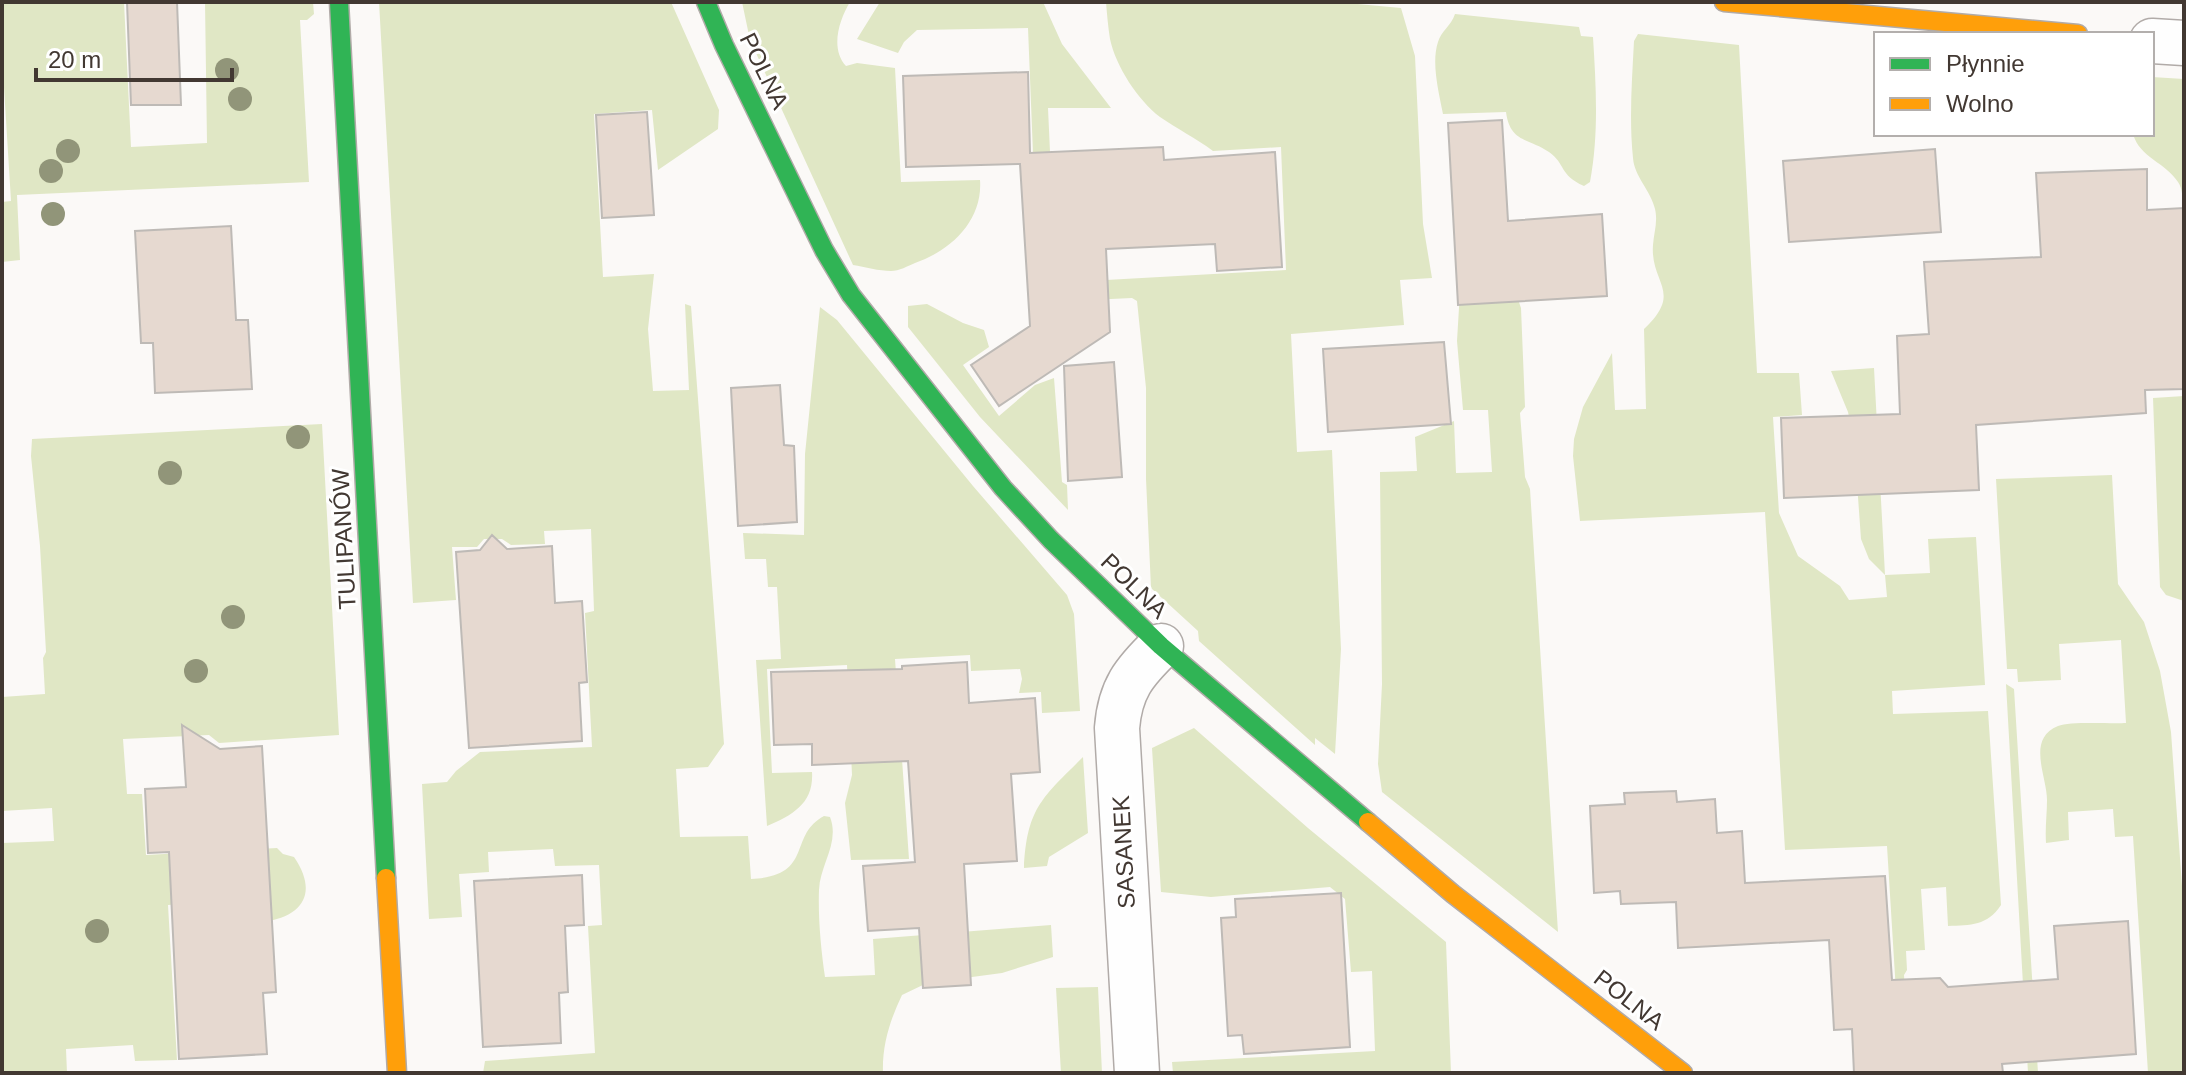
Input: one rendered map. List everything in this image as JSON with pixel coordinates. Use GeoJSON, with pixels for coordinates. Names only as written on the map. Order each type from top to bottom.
{"type":"FeatureCollection","features":[{"type":"Feature","properties":{"kind":"street","name":"TULIPANÓW"},"geometry":{"type":"LineString","coordinates":[[339,2],[397,1073]]}},
{"type":"Feature","properties":{"kind":"street","name":"POLNA"},"geometry":{"type":"LineString","coordinates":[[706,2],[824,250],[851,295],[1003,488],[1051,540],[1161,646],[1453,894],[1683,1073]]}},
{"type":"Feature","properties":{"kind":"street"},"geometry":{"type":"LineString","coordinates":[[1724,2],[2056,32]]}},
{"type":"Feature","properties":{"kind":"street"},"geometry":{"type":"LineString","coordinates":[[2154,41],[2184,43]]}},
{"type":"Feature","properties":{"kind":"street","name":"SASANEK"},"geometry":{"type":"LineString","coordinates":[[1137,1073],[1117,728],[1124,692],[1140,667],[1161,646]]}},
{"type":"Feature","properties":{"kind":"green space"},"geometry":{"type":"Polygon","coordinates":[[[2,2],[124,2],[131,147],[207,143],[205,2],[313,2],[314,14],[307,20],[300,20],[309,182],[17,195],[20,260],[2,262],[2,202],[11,201],[2,2]]]}},
{"type":"Feature","properties":{"kind":"green space"},"geometry":{"type":"Polygon","coordinates":[[[379,2],[671,2],[719,110],[718,129],[658,170],[652,110],[594,114],[603,277],[654,274],[648,329],[653,391],[689,390],[685,304],[691,306],[724,744],[708,767],[676,769],[680,837],[748,836],[751,879],[784,871],[798,854],[813,824],[824,816],[830,817],[833,836],[819,890],[825,977],[875,975],[873,939],[1051,925],[1053,957],[1002,973],[927,983],[902,995],[888,1033],[883,1073],[483,1073],[485,1061],[595,1053],[588,926],[602,925],[599,865],[555,866],[553,849],[488,852],[489,872],[459,874],[462,917],[429,919],[422,784],[447,782],[480,752],[592,747],[585,613],[594,611],[591,529],[544,531],[545,544],[511,545],[502,539],[484,539],[477,547],[452,547],[456,600],[413,603],[379,2]]]}},
{"type":"Feature","properties":{"kind":"green space"},"geometry":{"type":"Polygon","coordinates":[[[742,2],[850,2],[838,34],[841,59],[846,66],[857,63],[895,68],[901,182],[980,180],[976,209],[952,242],[928,258],[897,270],[853,265],[750,40],[742,2]]]}},
{"type":"Feature","properties":{"kind":"green space"},"geometry":{"type":"Polygon","coordinates":[[[880,2],[1043,2],[1062,44],[1111,108],[1048,108],[1054,240],[1034,179],[1028,28],[917,30],[898,53],[857,39],[880,2]]]}},
{"type":"Feature","properties":{"kind":"green space"},"geometry":{"type":"Polygon","coordinates":[[[1106,2],[1336,2],[1401,8],[1415,56],[1423,224],[1432,278],[1400,280],[1404,325],[1291,334],[1297,452],[1332,450],[1341,649],[1335,754],[1315,738],[1315,745],[1199,641],[1198,631],[1151,588],[1146,388],[1137,301],[1132,298],[1090,300],[1088,281],[1286,270],[1281,147],[1213,151],[1160,117],[1136,92],[1117,61],[1110,39],[1106,2]]]}},
{"type":"Feature","properties":{"kind":"green space"},"geometry":{"type":"Polygon","coordinates":[[[1455,14],[1579,27],[1581,36],[1593,37],[1596,128],[1590,182],[1584,186],[1576,182],[1549,152],[1516,135],[1506,112],[1443,114],[1436,78],[1436,50],[1439,38],[1455,14]]]}},
{"type":"Feature","properties":{"kind":"green space"},"geometry":{"type":"Polygon","coordinates":[[[1638,34],[1739,45],[1757,373],[1799,373],[1802,415],[1773,417],[1779,513],[1798,556],[1840,586],[1849,600],[1887,597],[1885,575],[1930,573],[1928,539],[1976,537],[1985,685],[1892,691],[1893,714],[1988,711],[2001,905],[1984,921],[1948,926],[1946,887],[1921,889],[1925,950],[1906,951],[1907,970],[1904,975],[1910,1073],[1901,1073],[1887,846],[1785,850],[1765,512],[1580,521],[1573,456],[1574,439],[1583,407],[1612,353],[1615,410],[1646,409],[1644,329],[1656,316],[1664,296],[1653,258],[1655,209],[1633,158],[1632,85],[1634,41],[1638,34]]]}},
{"type":"Feature","properties":{"kind":"green space"},"geometry":{"type":"Polygon","coordinates":[[[2154,77],[2184,79],[2184,206],[2182,191],[2173,175],[2136,142],[2134,136],[2154,136],[2154,77]]]}},
{"type":"Feature","properties":{"kind":"green space"},"geometry":{"type":"Polygon","coordinates":[[[1514,288],[1521,308],[1525,407],[1520,413],[1525,477],[1530,489],[1558,932],[1382,792],[1378,764],[1382,684],[1380,472],[1417,471],[1415,437],[1454,421],[1456,473],[1492,472],[1488,410],[1463,410],[1457,341],[1460,291],[1514,288]]]}},
{"type":"Feature","properties":{"kind":"green space"},"geometry":{"type":"Polygon","coordinates":[[[927,304],[984,330],[989,347],[963,365],[999,416],[1035,385],[1054,378],[1062,482],[1067,485],[1068,510],[980,417],[908,327],[908,306],[927,304]]]}},
{"type":"Feature","properties":{"kind":"green space"},"geometry":{"type":"Polygon","coordinates":[[[820,307],[837,320],[1067,595],[1074,614],[1080,711],[1042,713],[1041,692],[1019,693],[1022,679],[1020,669],[971,671],[970,655],[895,659],[909,859],[851,860],[845,803],[852,775],[847,665],[767,669],[772,773],[812,772],[812,783],[800,806],[767,826],[756,660],[781,659],[777,587],[768,587],[766,559],[745,559],[743,533],[804,535],[805,454],[820,307]]]}},
{"type":"Feature","properties":{"kind":"green space"},"geometry":{"type":"Polygon","coordinates":[[[1874,368],[1885,575],[1869,559],[1861,539],[1854,441],[1848,412],[1831,371],[1874,368]]]}},
{"type":"Feature","properties":{"kind":"green space"},"geometry":{"type":"Polygon","coordinates":[[[2184,396],[2184,601],[2166,595],[2160,587],[2153,398],[2184,396]]]}},
{"type":"Feature","properties":{"kind":"green space"},"geometry":{"type":"Polygon","coordinates":[[[322,424],[339,735],[219,743],[209,735],[123,739],[127,794],[142,794],[146,855],[277,848],[283,854],[294,857],[301,870],[306,891],[303,900],[289,914],[264,922],[239,901],[168,905],[177,1060],[135,1061],[133,1045],[66,1049],[67,1073],[2,1073],[2,843],[54,841],[52,808],[2,811],[2,697],[45,694],[43,658],[46,652],[32,439],[322,424]]]}},
{"type":"Feature","properties":{"kind":"green space"},"geometry":{"type":"Polygon","coordinates":[[[2112,475],[2118,584],[2144,622],[2160,671],[2171,732],[2184,914],[2184,1073],[2148,1073],[2133,836],[2115,837],[2113,809],[2068,812],[2069,840],[2046,843],[2047,800],[2040,759],[2043,740],[2048,732],[2064,724],[2126,723],[2121,640],[2059,644],[2061,680],[2018,682],[2017,669],[2007,669],[1996,479],[2112,475]]]}},
{"type":"Feature","properties":{"kind":"green space"},"geometry":{"type":"Polygon","coordinates":[[[2006,684],[2014,689],[2038,1073],[2028,1073],[2006,684]]]}},
{"type":"Feature","properties":{"kind":"green space"},"geometry":{"type":"Polygon","coordinates":[[[1194,728],[1308,828],[1446,942],[1451,1073],[1173,1073],[1172,1062],[1375,1051],[1372,971],[1351,972],[1345,899],[1330,887],[1211,897],[1161,892],[1152,748],[1194,728]]]}},
{"type":"Feature","properties":{"kind":"green space"},"geometry":{"type":"Polygon","coordinates":[[[1083,757],[1088,833],[1049,857],[1047,866],[1024,868],[1029,831],[1039,805],[1083,757]]]}},
{"type":"Feature","properties":{"kind":"green space"},"geometry":{"type":"Polygon","coordinates":[[[1098,987],[1102,1073],[1061,1073],[1056,988],[1098,987]]]}},
{"type":"Feature","properties":{"kind":"building"},"geometry":{"type":"Polygon","coordinates":[[[127,2],[177,2],[181,105],[131,105],[127,2]]]}},
{"type":"Feature","properties":{"kind":"building"},"geometry":{"type":"Polygon","coordinates":[[[1028,72],[1030,153],[1163,147],[1164,160],[1275,152],[1282,267],[1217,271],[1215,244],[1106,249],[1110,332],[999,406],[971,365],[1030,326],[1020,164],[906,167],[903,76],[1028,72]]]}},
{"type":"Feature","properties":{"kind":"building"},"geometry":{"type":"Polygon","coordinates":[[[647,112],[654,215],[602,218],[596,115],[647,112]]]}},
{"type":"Feature","properties":{"kind":"building"},"geometry":{"type":"Polygon","coordinates":[[[1502,120],[1508,221],[1602,214],[1607,296],[1458,305],[1448,123],[1502,120]]]}},
{"type":"Feature","properties":{"kind":"building"},"geometry":{"type":"Polygon","coordinates":[[[1935,149],[1941,232],[1789,242],[1783,161],[1935,149]]]}},
{"type":"Feature","properties":{"kind":"building"},"geometry":{"type":"Polygon","coordinates":[[[2147,169],[2147,210],[2184,208],[2184,389],[2145,390],[2146,413],[1976,425],[1979,490],[1784,498],[1781,418],[1900,414],[1897,336],[1929,334],[1924,262],[2041,257],[2036,173],[2147,169]]]}},
{"type":"Feature","properties":{"kind":"building"},"geometry":{"type":"Polygon","coordinates":[[[231,226],[236,320],[248,320],[252,389],[155,393],[153,343],[141,343],[135,231],[231,226]]]}},
{"type":"Feature","properties":{"kind":"building"},"geometry":{"type":"Polygon","coordinates":[[[1444,342],[1451,424],[1328,432],[1323,349],[1444,342]]]}},
{"type":"Feature","properties":{"kind":"building"},"geometry":{"type":"Polygon","coordinates":[[[1114,362],[1122,477],[1068,481],[1064,366],[1114,362]]]}},
{"type":"Feature","properties":{"kind":"building"},"geometry":{"type":"Polygon","coordinates":[[[780,385],[784,445],[794,446],[797,522],[738,526],[731,388],[780,385]]]}},
{"type":"Feature","properties":{"kind":"building"},"geometry":{"type":"Polygon","coordinates":[[[492,535],[507,549],[552,546],[555,603],[582,601],[587,682],[579,683],[582,741],[469,748],[456,552],[480,550],[492,535]]]}},
{"type":"Feature","properties":{"kind":"building"},"geometry":{"type":"Polygon","coordinates":[[[967,662],[969,703],[1035,698],[1040,772],[1011,774],[1017,861],[964,864],[971,985],[923,988],[919,928],[868,931],[863,866],[915,862],[908,761],[812,765],[812,744],[774,745],[771,672],[902,669],[902,666],[967,662]]]}},
{"type":"Feature","properties":{"kind":"building"},"geometry":{"type":"Polygon","coordinates":[[[182,725],[220,749],[262,746],[276,992],[263,993],[267,1054],[179,1059],[169,852],[148,853],[145,789],[186,787],[182,725]]]}},
{"type":"Feature","properties":{"kind":"building"},"geometry":{"type":"Polygon","coordinates":[[[1676,791],[1677,802],[1715,799],[1717,833],[1742,831],[1745,883],[1885,876],[1892,980],[1940,978],[1948,987],[2058,979],[2054,926],[2128,921],[2136,1054],[2002,1064],[2003,1073],[1854,1073],[1852,1029],[1834,1030],[1829,940],[1678,948],[1676,902],[1621,904],[1620,891],[1594,893],[1590,806],[1625,804],[1624,793],[1676,791]]]}},
{"type":"Feature","properties":{"kind":"building"},"geometry":{"type":"Polygon","coordinates":[[[582,875],[584,925],[565,926],[568,992],[559,993],[561,1043],[483,1047],[474,881],[582,875]]]}},
{"type":"Feature","properties":{"kind":"building"},"geometry":{"type":"Polygon","coordinates":[[[1341,893],[1350,1047],[1244,1054],[1242,1035],[1228,1036],[1221,918],[1236,917],[1235,899],[1341,893]]]}},
{"type":"Feature","properties":{"kind":"traffic: fast"},"geometry":{"type":"LineString","coordinates":[[339,2],[386,878]]}},
{"type":"Feature","properties":{"kind":"traffic: fast"},"geometry":{"type":"LineString","coordinates":[[706,2],[824,250],[851,295],[1003,488],[1051,540],[1161,646],[1368,822]]}},
{"type":"Feature","properties":{"kind":"traffic: slow"},"geometry":{"type":"LineString","coordinates":[[1724,2],[2056,32]]}},
{"type":"Feature","properties":{"kind":"traffic: slow"},"geometry":{"type":"LineString","coordinates":[[1368,822],[1453,894],[1683,1073]]}},
{"type":"Feature","properties":{"kind":"traffic: slow"},"geometry":{"type":"LineString","coordinates":[[386,878],[397,1073]]}}]}
